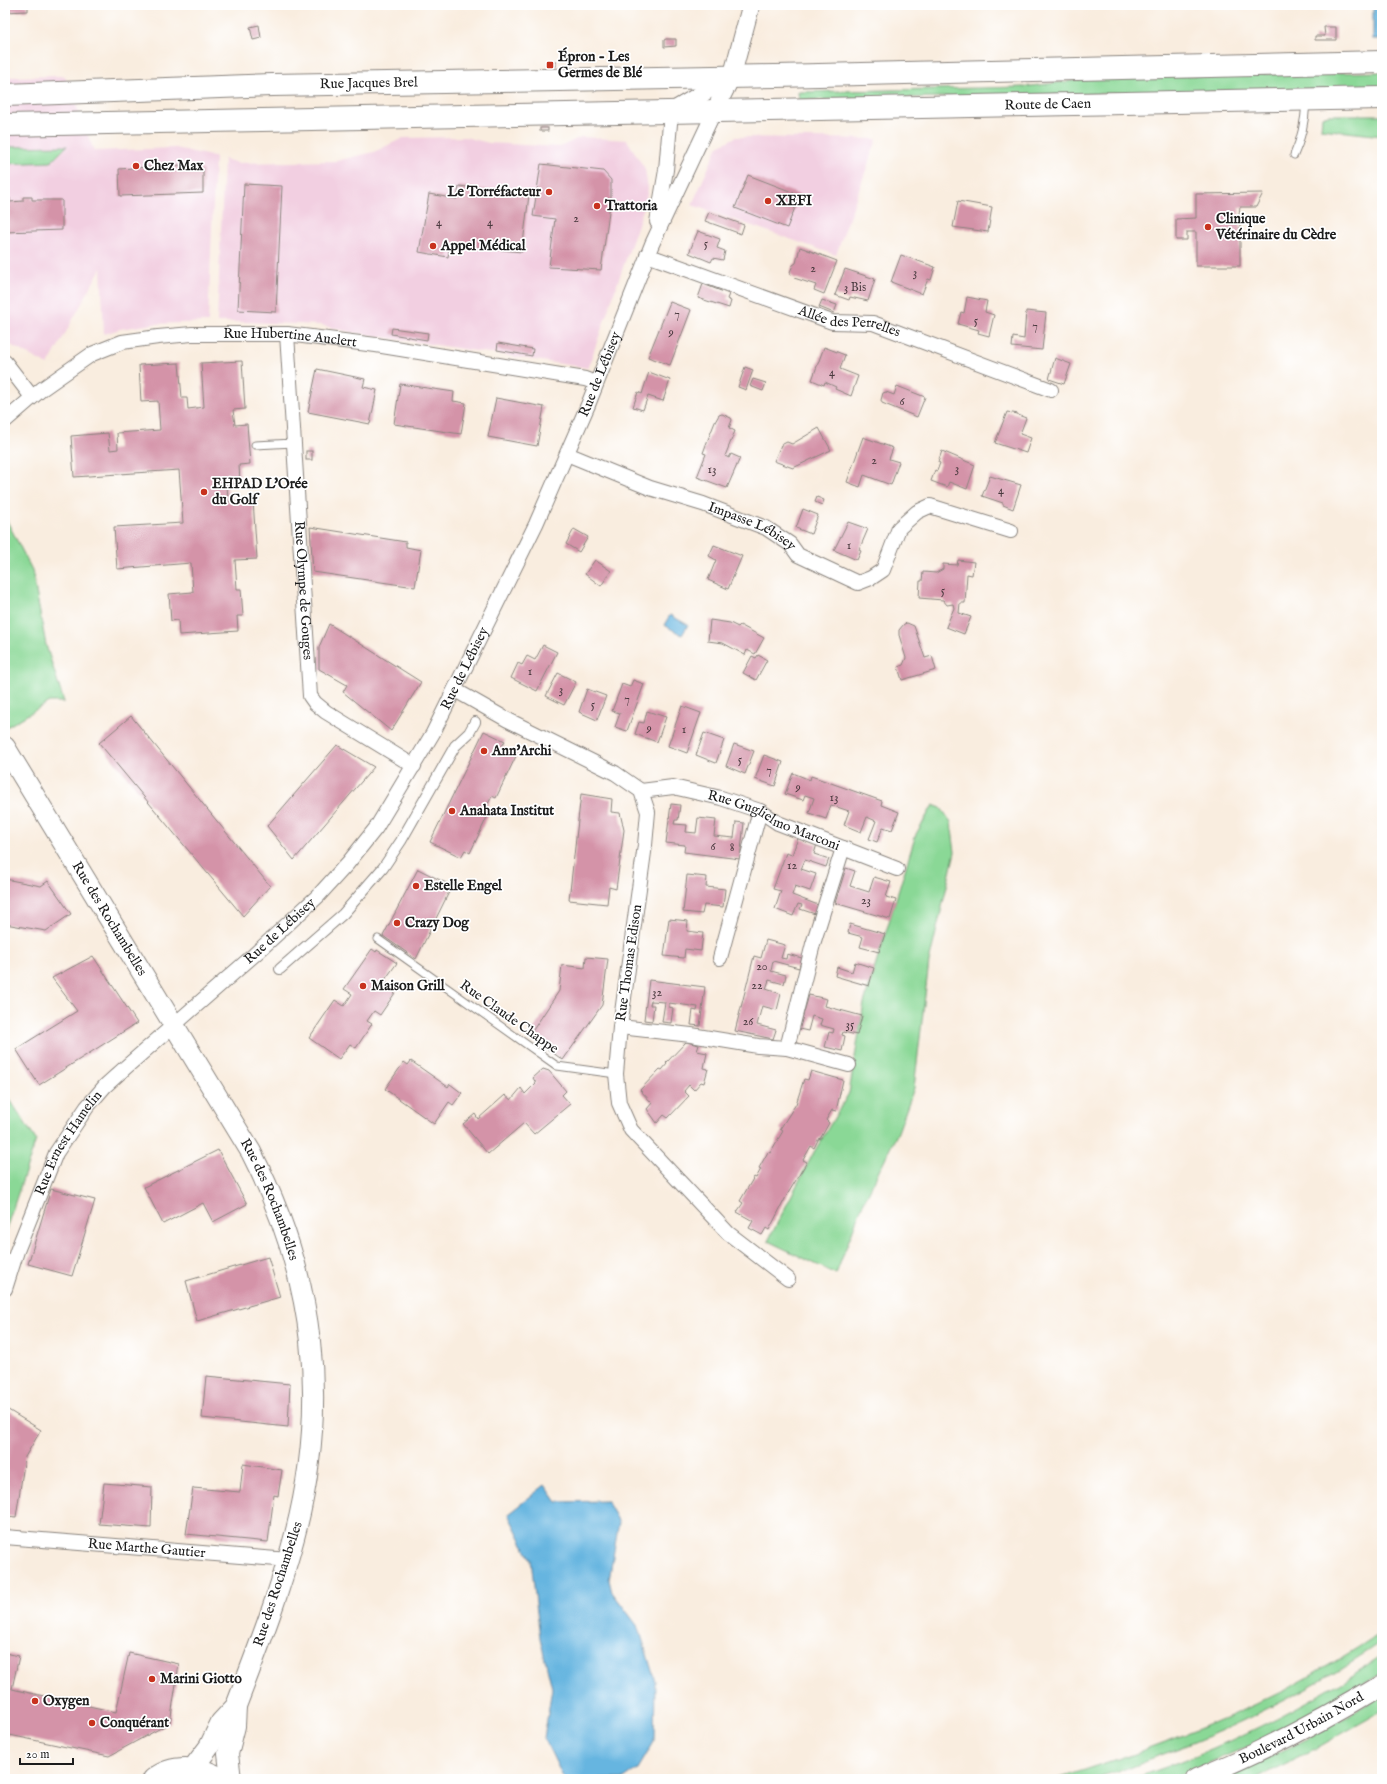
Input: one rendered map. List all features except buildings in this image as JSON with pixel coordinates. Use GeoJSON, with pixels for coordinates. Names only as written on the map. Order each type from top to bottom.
{"type":"FeatureCollection","features":[{"type":"Feature","properties":{"kind":"main road"},"geometry":{"type":"LineString","coordinates":[[734,68],[1382,62]]}},
{"type":"Feature","properties":{"kind":"main road","name":"Rue Jacques Brel"},"geometry":{"type":"LineString","coordinates":[[5,95],[734,68]]}},
{"type":"Feature","properties":{"kind":"main road","name":"Route de Caen"},"geometry":{"type":"LineString","coordinates":[[714,112],[1382,98]]}},
{"type":"Feature","properties":{"kind":"main road"},"geometry":{"type":"LineString","coordinates":[[5,125],[714,112]]}},
{"type":"Feature","properties":{"kind":"main road","name":"Rue des Rochambelles"},"geometry":{"type":"LineString","coordinates":[[5,747],[237,1128],[269,1188],[292,1247],[306,1304],[314,1384],[313,1435],[304,1495],[288,1560],[236,1706],[235,1726],[228,1754],[231,1779]]}},
{"type":"Feature","properties":{"kind":"main road","name":"Boulevard Urbain Nord"},"geometry":{"type":"LineString","coordinates":[[1196,1779],[1259,1752],[1304,1729],[1382,1684]]}},
{"type":"Feature","properties":{"kind":"main road","name":"Rue des Rochambelles"},"geometry":{"type":"LineString","coordinates":[[193,1768],[209,1747],[222,1722],[236,1706]]}},
{"type":"Feature","properties":{"kind":"main road"},"geometry":{"type":"LineString","coordinates":[[153,1779],[167,1772],[180,1768],[205,1770],[223,1779]]}},
{"type":"Feature","properties":{"kind":"street","name":"Rue de Lébisey"},"geometry":{"type":"LineString","coordinates":[[175,1025],[318,896],[348,863],[376,828],[414,766],[455,690],[536,524],[567,454],[650,250],[734,68],[751,5]]}},
{"type":"Feature","properties":{"kind":"street"},"geometry":{"type":"LineString","coordinates":[[671,112],[734,68]]}},
{"type":"Feature","properties":{"kind":"street","name":"Rue de Lébisey"},"geometry":{"type":"LineString","coordinates":[[650,250],[665,182],[671,112]]}},
{"type":"Feature","properties":{"kind":"street","name":"Allée des Perrelles"},"geometry":{"type":"LineString","coordinates":[[650,250],[832,322],[873,324],[1051,390]]}},
{"type":"Feature","properties":{"kind":"street","name":"Rue Hubertine Auclert"},"geometry":{"type":"LineString","coordinates":[[5,421],[32,397],[92,354],[122,342],[141,338],[192,334],[287,334],[376,345],[585,379],[596,383]]}},
{"type":"Feature","properties":{"kind":"street","name":"Rue Olympe de Gouges"},"geometry":{"type":"LineString","coordinates":[[287,334],[310,696],[315,703],[326,712],[414,766]]}},
{"type":"Feature","properties":{"kind":"street"},"geometry":{"type":"LineString","coordinates":[[5,362],[32,397]]}},
{"type":"Feature","properties":{"kind":"street","name":"Impasse Lébisey"},"geometry":{"type":"LineString","coordinates":[[567,454],[650,488],[703,504],[766,528],[790,544],[798,555],[858,583],[871,578],[882,570],[899,528],[917,512],[930,506],[1011,531]]}},
{"type":"Feature","properties":{"kind":"street"},"geometry":{"type":"LineString","coordinates":[[455,690],[506,719],[615,772],[641,791]]}},
{"type":"Feature","properties":{"kind":"street"},"geometry":{"type":"LineString","coordinates":[[280,969],[343,914],[383,868],[401,841],[455,746],[469,733],[475,722]]}},
{"type":"Feature","properties":{"kind":"street","name":"Rue Guglielmo Marconi"},"geometry":{"type":"LineString","coordinates":[[641,791],[674,787],[721,798],[760,811],[778,823],[843,848],[813,944],[787,1048]]}},
{"type":"Feature","properties":{"kind":"street","name":"Rue Thomas Edison"},"geometry":{"type":"LineString","coordinates":[[641,791],[648,812],[645,845],[620,1027],[616,1074],[619,1103],[631,1130],[728,1233],[788,1279]]}},
{"type":"Feature","properties":{"kind":"street"},"geometry":{"type":"LineString","coordinates":[[720,958],[760,811]]}},
{"type":"Feature","properties":{"kind":"street"},"geometry":{"type":"LineString","coordinates":[[843,848],[897,869]]}},
{"type":"Feature","properties":{"kind":"street","name":"Rue Ernest Hamelin"},"geometry":{"type":"LineString","coordinates":[[5,1289],[17,1251],[56,1153],[87,1107],[106,1086],[175,1025]]}},
{"type":"Feature","properties":{"kind":"street"},"geometry":{"type":"LineString","coordinates":[[620,1027],[692,1035],[758,1046],[787,1048],[849,1065]]}},
{"type":"Feature","properties":{"kind":"street","name":"Rue Marthe Gautier"},"geometry":{"type":"LineString","coordinates":[[5,1537],[288,1560]]}},
{"type":"Feature","properties":{"kind":"lane"},"geometry":{"type":"LineString","coordinates":[[1294,155],[1300,142],[1306,113],[1306,99]]}},
{"type":"Feature","properties":{"kind":"lane"},"geometry":{"type":"LineString","coordinates":[[255,445],[294,443]]}},
{"type":"Feature","properties":{"kind":"lane","name":"Rue Claude Chappe"},"geometry":{"type":"LineString","coordinates":[[378,939],[557,1066],[616,1074]]}},
{"type":"Feature","properties":{"kind":"shaded area"},"geometry":{"type":"Polygon","coordinates":[[[65,76],[94,151],[176,148],[215,157],[208,322],[153,324],[120,329],[104,334],[101,268],[48,365],[5,342],[5,77],[65,76]]]}},
{"type":"Feature","properties":{"kind":"shaded area"},"geometry":{"type":"Polygon","coordinates":[[[465,137],[489,143],[560,147],[581,137],[627,140],[645,169],[648,189],[644,207],[588,368],[350,332],[321,325],[217,322],[224,159],[238,163],[336,161],[374,152],[403,138],[465,137]]]}},
{"type":"Feature","properties":{"kind":"shaded area"},"geometry":{"type":"Polygon","coordinates":[[[736,137],[877,139],[836,255],[692,205],[718,146],[736,137]]]}},
{"type":"Feature","properties":{"kind":"green space"},"geometry":{"type":"Polygon","coordinates":[[[1382,72],[1382,88],[799,100],[798,92],[1023,87],[1102,77],[1382,72]]]}},
{"type":"Feature","properties":{"kind":"green space"},"geometry":{"type":"Polygon","coordinates":[[[1328,115],[1382,115],[1382,136],[1321,129],[1322,117],[1328,115]]]}},
{"type":"Feature","properties":{"kind":"green space"},"geometry":{"type":"Polygon","coordinates":[[[67,146],[51,162],[5,164],[5,147],[67,146]]]}},
{"type":"Feature","properties":{"kind":"green space"},"geometry":{"type":"Polygon","coordinates":[[[5,517],[32,570],[46,645],[64,702],[49,702],[5,728],[5,517]]]}},
{"type":"Feature","properties":{"kind":"green space"},"geometry":{"type":"Polygon","coordinates":[[[933,805],[941,808],[951,822],[955,852],[929,962],[914,1088],[898,1132],[862,1206],[836,1274],[768,1241],[814,1152],[849,1093],[864,1003],[916,834],[933,805]]]}},
{"type":"Feature","properties":{"kind":"green space"},"geometry":{"type":"Polygon","coordinates":[[[5,1092],[36,1140],[5,1232],[5,1092]]]}},
{"type":"Feature","properties":{"kind":"green space"},"geometry":{"type":"Polygon","coordinates":[[[1382,1632],[1382,1642],[1355,1660],[1269,1708],[1240,1722],[1180,1748],[1106,1776],[1088,1780],[1056,1779],[1113,1761],[1200,1729],[1228,1717],[1283,1691],[1346,1655],[1382,1632]]]}},
{"type":"Feature","properties":{"kind":"green space"},"geometry":{"type":"Polygon","coordinates":[[[1382,1656],[1382,1674],[1349,1694],[1256,1743],[1171,1779],[1131,1779],[1197,1755],[1261,1726],[1323,1693],[1382,1656]]]}},
{"type":"Feature","properties":{"kind":"green space"},"geometry":{"type":"Polygon","coordinates":[[[1382,1696],[1382,1711],[1315,1749],[1254,1779],[1223,1779],[1309,1738],[1382,1696]]]}},
{"type":"Feature","properties":{"kind":"water"},"geometry":{"type":"Polygon","coordinates":[[[1373,7],[1382,7],[1382,39],[1373,39],[1373,7]]]}},
{"type":"Feature","properties":{"kind":"water"},"geometry":{"type":"Polygon","coordinates":[[[670,615],[688,625],[682,635],[664,625],[670,615]]]}},
{"type":"Feature","properties":{"kind":"water"},"geometry":{"type":"Polygon","coordinates":[[[545,1485],[557,1502],[607,1501],[619,1522],[609,1580],[612,1592],[639,1628],[655,1681],[654,1742],[638,1769],[624,1779],[564,1779],[544,1738],[552,1688],[540,1638],[531,1560],[508,1514],[545,1485]]]}},
{"type":"Feature","properties":{"kind":"place","name":"Épron - Les Germes de Blé"},"geometry":{"type":"Point","coordinates":[550,65]}},
{"type":"Feature","properties":{"kind":"place","name":"Chez Max"},"geometry":{"type":"Point","coordinates":[136,166]}},
{"type":"Feature","properties":{"kind":"place","name":"Le Torréfacteur"},"geometry":{"type":"Point","coordinates":[549,192]}},
{"type":"Feature","properties":{"kind":"place","name":"XEFI"},"geometry":{"type":"Point","coordinates":[768,201]}},
{"type":"Feature","properties":{"kind":"place","name":"Trattoria"},"geometry":{"type":"Point","coordinates":[597,206]}},
{"type":"Feature","properties":{"kind":"place","name":"Clinique Vétérinaire du Cèdre"},"geometry":{"type":"Point","coordinates":[1208,227]}},
{"type":"Feature","properties":{"kind":"place","name":"Appel Médical"},"geometry":{"type":"Point","coordinates":[433,246]}},
{"type":"Feature","properties":{"kind":"place","name":"EHPAD L'Orée du Golf"},"geometry":{"type":"Point","coordinates":[204,492]}},
{"type":"Feature","properties":{"kind":"place","name":"Ann'Archi"},"geometry":{"type":"Point","coordinates":[484,751]}},
{"type":"Feature","properties":{"kind":"place","name":"Anahata Institut"},"geometry":{"type":"Point","coordinates":[452,811]}},
{"type":"Feature","properties":{"kind":"place","name":"Estelle Engel"},"geometry":{"type":"Point","coordinates":[416,886]}},
{"type":"Feature","properties":{"kind":"place","name":"Crazy Dog"},"geometry":{"type":"Point","coordinates":[397,923]}},
{"type":"Feature","properties":{"kind":"place","name":"Maison Grill"},"geometry":{"type":"Point","coordinates":[363,986]}},
{"type":"Feature","properties":{"kind":"place","name":"Marini Giotto"},"geometry":{"type":"Point","coordinates":[152,1679]}},
{"type":"Feature","properties":{"kind":"place","name":"Oxygen"},"geometry":{"type":"Point","coordinates":[35,1701]}},
{"type":"Feature","properties":{"kind":"place","name":"Conquérant"},"geometry":{"type":"Point","coordinates":[92,1723]}}]}
